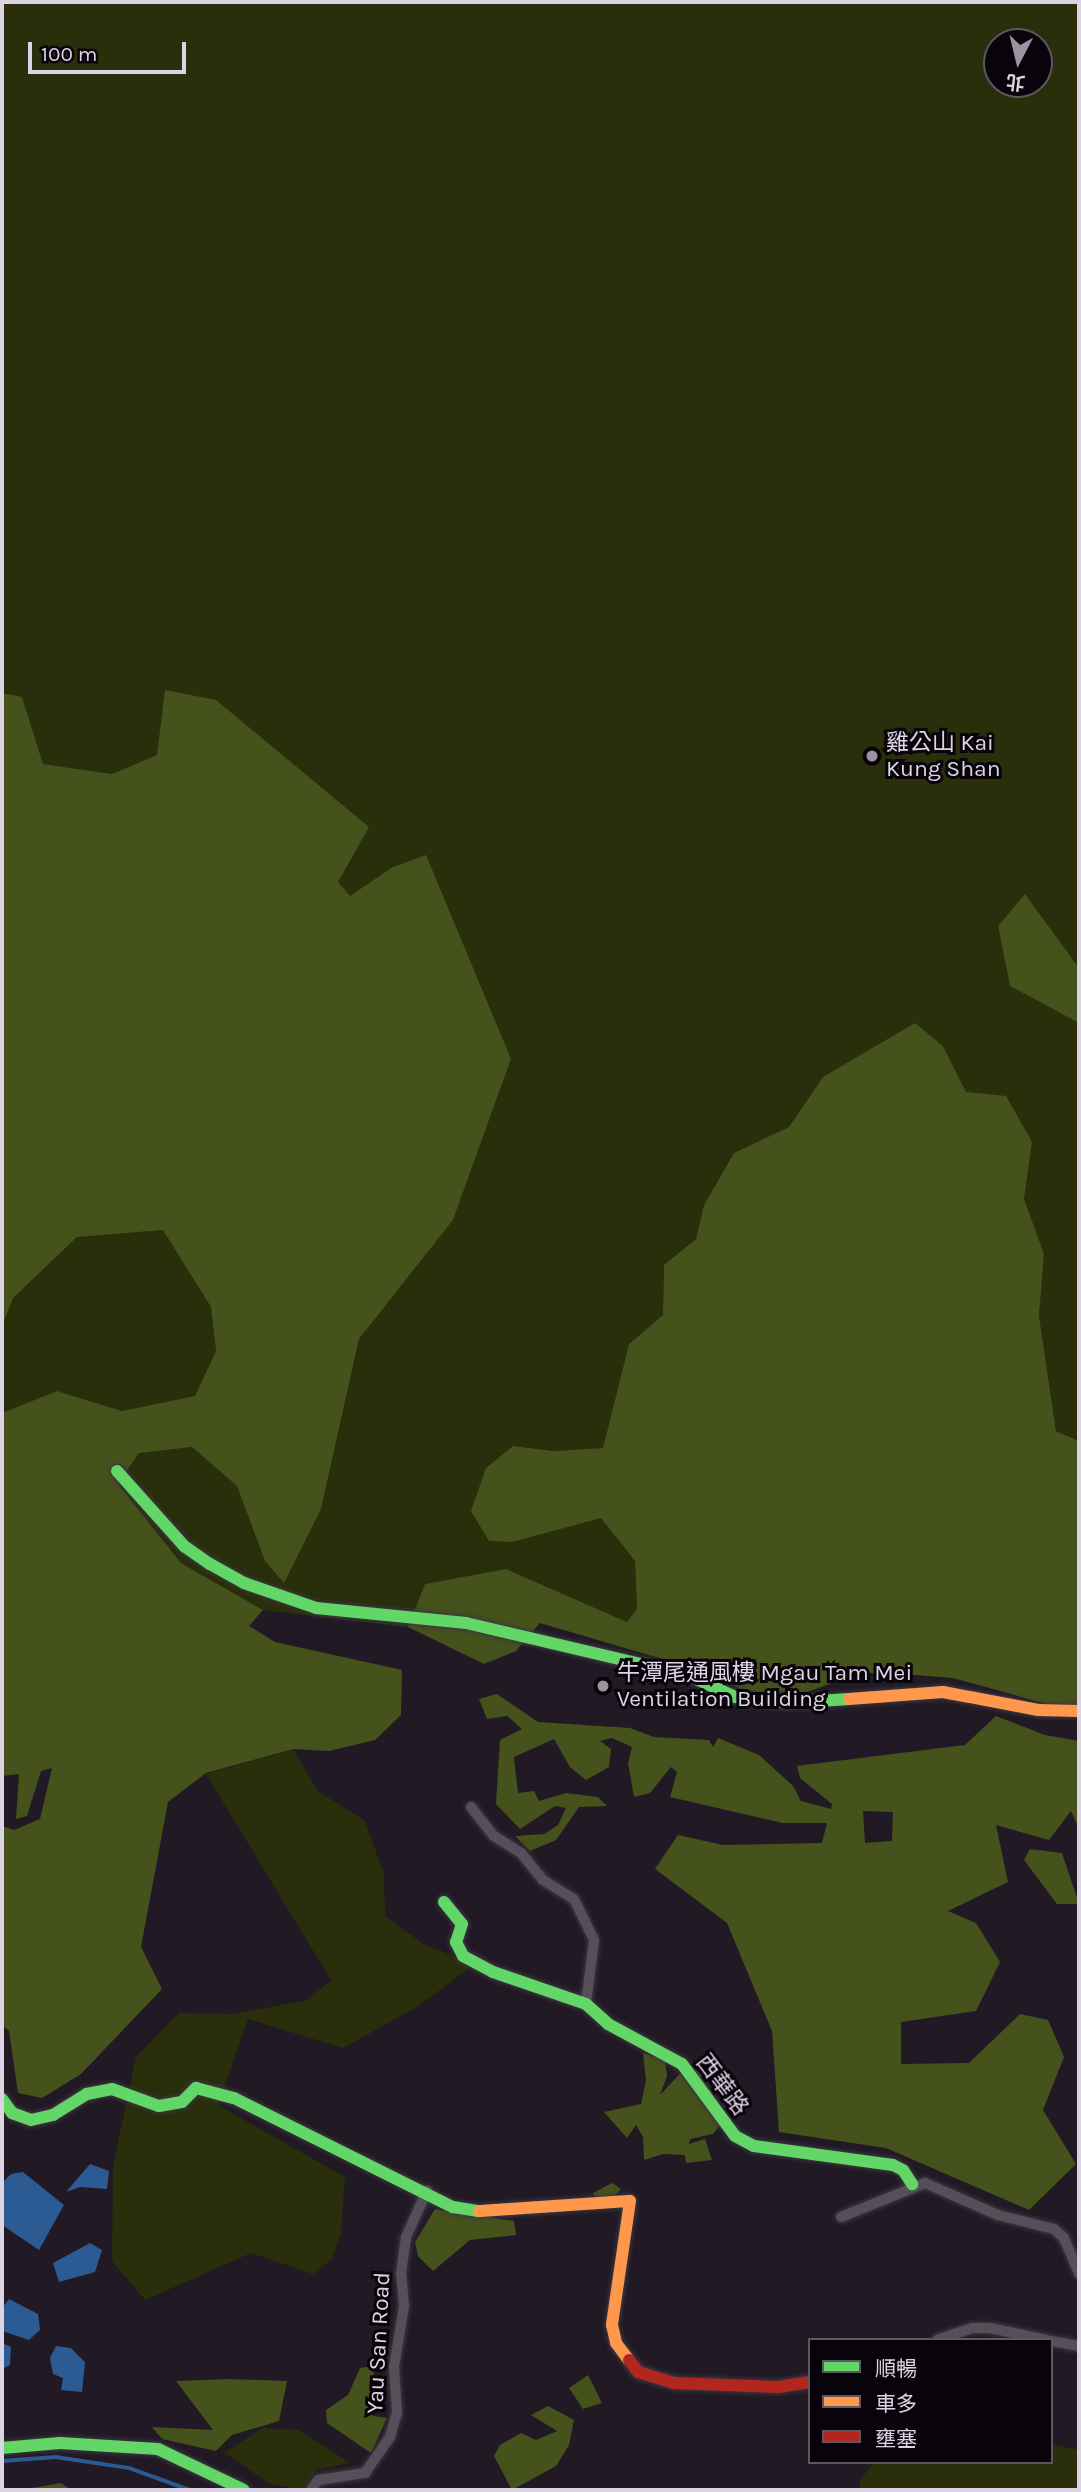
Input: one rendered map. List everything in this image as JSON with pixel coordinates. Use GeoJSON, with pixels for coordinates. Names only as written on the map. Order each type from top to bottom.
{"type":"FeatureCollection","features":[{"type":"Feature","properties":{"kind":"street"},"geometry":{"type":"LineString","coordinates":[[117,1471],[184,1546],[244,1583],[316,1608],[466,1623],[688,1675],[747,1698],[798,1703],[931,1692],[968,1694],[1038,1710],[1079,1711]]}},
{"type":"Feature","properties":{"kind":"street"},"geometry":{"type":"LineString","coordinates":[[444,1902],[462,1924],[456,1942],[463,1956],[500,1975],[586,2004],[594,1940],[574,1899],[543,1880],[521,1853],[494,1836],[471,1807]]}},
{"type":"Feature","properties":{"kind":"street","name":"西華路"},"geometry":{"type":"LineString","coordinates":[[586,2004],[608,2024],[682,2064],[735,2137],[754,2146],[892,2165],[903,2170],[912,2184],[925,2183],[953,2193],[998,2216],[1046,2224],[1064,2238],[1079,2274]]}},
{"type":"Feature","properties":{"kind":"street"},"geometry":{"type":"LineString","coordinates":[[2,2099],[12,2113],[31,2120],[52,2115],[87,2094],[112,2089],[159,2106],[182,2102],[196,2088],[234,2098],[427,2191],[453,2207],[496,2213],[630,2202],[612,2325],[616,2343],[638,2372],[673,2383],[778,2387],[808,2382]]}},
{"type":"Feature","properties":{"kind":"street"},"geometry":{"type":"LineString","coordinates":[[841,2217],[912,2184]]}},
{"type":"Feature","properties":{"kind":"street","name":"Yau San Road"},"geometry":{"type":"LineString","coordinates":[[311,2490],[317,2480],[365,2473],[390,2437],[397,2413],[394,2367],[404,2306],[401,2273],[406,2237],[427,2191]]}},
{"type":"Feature","properties":{"kind":"street"},"geometry":{"type":"LineString","coordinates":[[943,2338],[972,2328],[990,2328],[1039,2338]]}},
{"type":"Feature","properties":{"kind":"street"},"geometry":{"type":"LineString","coordinates":[[1053,2341],[1079,2347]]}},
{"type":"Feature","properties":{"kind":"street"},"geometry":{"type":"LineString","coordinates":[[2,2448],[60,2443],[158,2449],[244,2490]]}},
{"type":"Feature","properties":{"kind":"green space"},"geometry":{"type":"Polygon","coordinates":[[[2,2],[1079,2],[1079,968],[1025,894],[998,926],[1010,986],[1079,1023],[1079,1441],[1056,1431],[1039,1316],[1044,1254],[1024,1199],[1032,1141],[966,1092],[943,1046],[823,1077],[789,1127],[734,1153],[704,1205],[696,1239],[664,1266],[663,1315],[629,1344],[603,1448],[554,1451],[513,1446],[601,1518],[635,1561],[637,1610],[627,1622],[506,1569],[425,1584],[408,1627],[263,1610],[181,1563],[117,1484],[139,1453],[192,1447],[237,1486],[265,1561],[321,1509],[359,1339],[453,1220],[511,1059],[391,868],[350,896],[338,882],[157,755],[112,774],[43,764],[22,697],[2,693],[2,2]]]}},
{"type":"Feature","properties":{"kind":"green space"},"geometry":{"type":"Polygon","coordinates":[[[165,690],[216,700],[369,827],[338,882],[350,896],[391,868],[426,855],[511,1059],[453,1220],[359,1339],[321,1509],[284,1583],[265,1561],[237,1486],[192,1447],[139,1453],[118,1484],[181,1563],[263,1610],[249,1626],[275,1642],[402,1670],[401,1715],[375,1740],[329,1751],[293,1749],[206,1773],[168,1802],[141,1947],[162,1989],[81,2074],[42,2098],[18,2093],[9,2031],[2,2025],[2,1826],[14,1830],[40,1819],[52,1768],[41,1771],[27,1816],[16,1819],[19,1774],[2,1776],[2,1413],[57,1391],[122,1411],[195,1396],[216,1351],[211,1307],[163,1230],[77,1237],[13,1298],[2,1326],[2,693],[22,697],[43,764],[112,774],[157,755],[165,690]]]}},
{"type":"Feature","properties":{"kind":"green space"},"geometry":{"type":"Polygon","coordinates":[[[1025,894],[1079,968],[1079,1023],[1010,986],[998,926],[1025,894]]]}},
{"type":"Feature","properties":{"kind":"green space"},"geometry":{"type":"Polygon","coordinates":[[[915,1023],[943,1046],[966,1092],[1006,1096],[1032,1142],[1024,1199],[1044,1254],[1039,1316],[1056,1431],[1079,1441],[1079,1709],[1072,1711],[953,1678],[890,1673],[859,1673],[794,1697],[756,1696],[703,1671],[540,1623],[516,1651],[484,1664],[408,1627],[425,1584],[506,1569],[627,1622],[637,1609],[635,1561],[601,1518],[512,1542],[489,1541],[471,1511],[486,1468],[513,1446],[554,1451],[603,1448],[629,1344],[663,1315],[664,1265],[696,1239],[704,1205],[734,1153],[789,1127],[823,1077],[915,1023]]]}},
{"type":"Feature","properties":{"kind":"green space"},"geometry":{"type":"Polygon","coordinates":[[[164,1230],[211,1307],[216,1352],[195,1396],[122,1411],[57,1391],[2,1413],[2,1326],[12,1298],[77,1236],[164,1230]]]}},
{"type":"Feature","properties":{"kind":"green space"},"geometry":{"type":"Polygon","coordinates":[[[497,1694],[538,1722],[630,1728],[654,1737],[709,1740],[713,1747],[718,1738],[759,1755],[793,1786],[801,1801],[831,1809],[832,1804],[800,1778],[797,1766],[965,1745],[996,1716],[1045,1735],[1079,1741],[1079,1829],[1071,1811],[1049,1840],[996,1825],[1008,1882],[948,1911],[976,1923],[1000,1962],[976,2011],[901,2022],[901,2064],[969,2063],[1020,2014],[1048,2020],[1064,2057],[1043,2110],[1076,2164],[1029,2210],[886,2148],[779,2132],[772,2031],[727,1923],[655,1869],[678,1835],[723,1845],[822,1843],[827,1823],[783,1823],[670,1797],[677,1772],[671,1767],[650,1793],[634,1797],[628,1763],[632,1747],[612,1738],[600,1741],[611,1749],[609,1767],[586,1780],[570,1767],[554,1739],[514,1757],[518,1793],[534,1791],[539,1801],[566,1793],[598,1797],[607,1806],[579,1807],[556,1840],[530,1851],[515,1836],[544,1834],[558,1825],[566,1808],[555,1806],[520,1829],[496,1804],[500,1740],[522,1729],[507,1716],[487,1719],[479,1699],[497,1694]],[[863,1811],[865,1843],[892,1841],[893,1812],[863,1811]]]}},
{"type":"Feature","properties":{"kind":"green space"},"geometry":{"type":"Polygon","coordinates":[[[293,1749],[318,1791],[365,1821],[384,1874],[385,1916],[425,1945],[475,1964],[417,2007],[343,2048],[248,2019],[218,2105],[345,2177],[341,2233],[332,2259],[313,2274],[251,2253],[145,2300],[112,2261],[113,2166],[136,2057],[179,2013],[234,2014],[307,2000],[331,1980],[206,1774],[293,1749]]]}},
{"type":"Feature","properties":{"kind":"green space"},"geometry":{"type":"Polygon","coordinates":[[[1030,1849],[1062,1853],[1079,1904],[1057,1904],[1024,1860],[1030,1849]]]}},
{"type":"Feature","properties":{"kind":"green space"},"geometry":{"type":"Polygon","coordinates":[[[643,2053],[665,2060],[667,2076],[660,2095],[689,2064],[700,2074],[727,2116],[713,2134],[690,2139],[689,2144],[705,2139],[712,2160],[686,2163],[685,2155],[663,2154],[644,2160],[643,2137],[636,2125],[627,2138],[604,2112],[641,2104],[646,2080],[643,2053]]]}},
{"type":"Feature","properties":{"kind":"green space"},"geometry":{"type":"Polygon","coordinates":[[[612,2183],[621,2189],[606,2205],[598,2203],[593,2193],[612,2183]]]}},
{"type":"Feature","properties":{"kind":"green space"},"geometry":{"type":"Polygon","coordinates":[[[435,2209],[514,2221],[516,2235],[470,2240],[433,2271],[418,2256],[415,2242],[435,2209]]]}},
{"type":"Feature","properties":{"kind":"green space"},"geometry":{"type":"Polygon","coordinates":[[[375,2366],[368,2407],[373,2416],[387,2418],[371,2453],[327,2423],[326,2410],[348,2395],[360,2368],[375,2366]]]}},
{"type":"Feature","properties":{"kind":"green space"},"geometry":{"type":"Polygon","coordinates":[[[588,2375],[602,2403],[583,2409],[569,2388],[588,2375]]]}},
{"type":"Feature","properties":{"kind":"green space"},"geometry":{"type":"Polygon","coordinates":[[[176,2381],[287,2381],[279,2421],[232,2435],[216,2451],[162,2439],[152,2427],[213,2430],[176,2381]]]}},
{"type":"Feature","properties":{"kind":"green space"},"geometry":{"type":"Polygon","coordinates":[[[548,2406],[574,2420],[569,2445],[556,2466],[512,2490],[494,2456],[500,2445],[521,2433],[536,2440],[557,2431],[531,2415],[548,2406]]]}},
{"type":"Feature","properties":{"kind":"green space"},"geometry":{"type":"Polygon","coordinates":[[[262,2428],[299,2430],[350,2463],[316,2470],[303,2490],[270,2484],[225,2453],[262,2428]]]}},
{"type":"Feature","properties":{"kind":"green space"},"geometry":{"type":"Polygon","coordinates":[[[1053,2444],[1079,2450],[1079,2490],[860,2490],[860,2480],[872,2464],[1053,2464],[1053,2444]]]}},
{"type":"Feature","properties":{"kind":"green space"},"geometry":{"type":"Polygon","coordinates":[[[61,2483],[71,2490],[20,2490],[61,2483]]]}},
{"type":"Feature","properties":{"kind":"water"},"geometry":{"type":"Polygon","coordinates":[[[90,2164],[109,2171],[107,2189],[80,2187],[66,2192],[90,2164]]]}},
{"type":"Feature","properties":{"kind":"water"},"geometry":{"type":"Polygon","coordinates":[[[23,2172],[64,2205],[39,2250],[2,2225],[2,2183],[11,2174],[23,2172]]]}},
{"type":"Feature","properties":{"kind":"water"},"geometry":{"type":"Polygon","coordinates":[[[90,2243],[102,2250],[95,2272],[59,2282],[53,2263],[90,2243]]]}},
{"type":"Feature","properties":{"kind":"water"},"geometry":{"type":"Polygon","coordinates":[[[9,2299],[38,2314],[40,2330],[29,2340],[2,2331],[2,2308],[9,2299]]]}},
{"type":"Feature","properties":{"kind":"water"},"geometry":{"type":"Polygon","coordinates":[[[2,2343],[11,2347],[10,2365],[2,2369],[2,2343]]]}},
{"type":"Feature","properties":{"kind":"water"},"geometry":{"type":"Polygon","coordinates":[[[56,2346],[71,2348],[85,2362],[82,2392],[61,2390],[63,2378],[53,2374],[50,2358],[56,2346]]]}},
{"type":"Feature","properties":{"kind":"waterway"},"geometry":{"type":"LineString","coordinates":[[2,2461],[56,2457],[129,2468],[190,2490]]}},
{"type":"Feature","properties":{"kind":"traffic: fast"},"geometry":{"type":"LineString","coordinates":[[117,1471],[184,1546],[210,1564],[244,1583],[316,1608],[466,1623],[688,1675],[735,1697],[790,1703],[849,1699]]}},
{"type":"Feature","properties":{"kind":"traffic: fast"},"geometry":{"type":"LineString","coordinates":[[444,1902],[462,1924],[456,1942],[463,1956],[493,1972],[586,2004],[608,2024],[682,2064],[735,2136],[754,2146],[893,2165],[903,2170],[912,2184]]}},
{"type":"Feature","properties":{"kind":"traffic: fast"},"geometry":{"type":"LineString","coordinates":[[2,2099],[12,2113],[31,2120],[53,2115],[87,2094],[112,2089],[159,2106],[182,2102],[196,2088],[234,2098],[453,2207],[479,2211]]}},
{"type":"Feature","properties":{"kind":"traffic: fast"},"geometry":{"type":"LineString","coordinates":[[2,2448],[60,2443],[158,2449],[244,2490]]}},
{"type":"Feature","properties":{"kind":"traffic: slow"},"geometry":{"type":"LineString","coordinates":[[849,1699],[943,1692],[1038,1710],[1079,1711]]}},
{"type":"Feature","properties":{"kind":"traffic: slow"},"geometry":{"type":"LineString","coordinates":[[479,2211],[630,2201],[612,2325],[616,2343],[629,2360]]}},
{"type":"Feature","properties":{"kind":"traffic: jam"},"geometry":{"type":"LineString","coordinates":[[629,2360],[638,2372],[673,2383],[778,2387],[808,2382]]}},
{"type":"Feature","properties":{"kind":"place","name":"雞公山 Kai Kung Shan"},"geometry":{"type":"Point","coordinates":[872,756]}},
{"type":"Feature","properties":{"kind":"place","name":"牛潭尾通風樓 Mgau Tam Mei Ventilation Building"},"geometry":{"type":"Point","coordinates":[603,1686]}}]}
